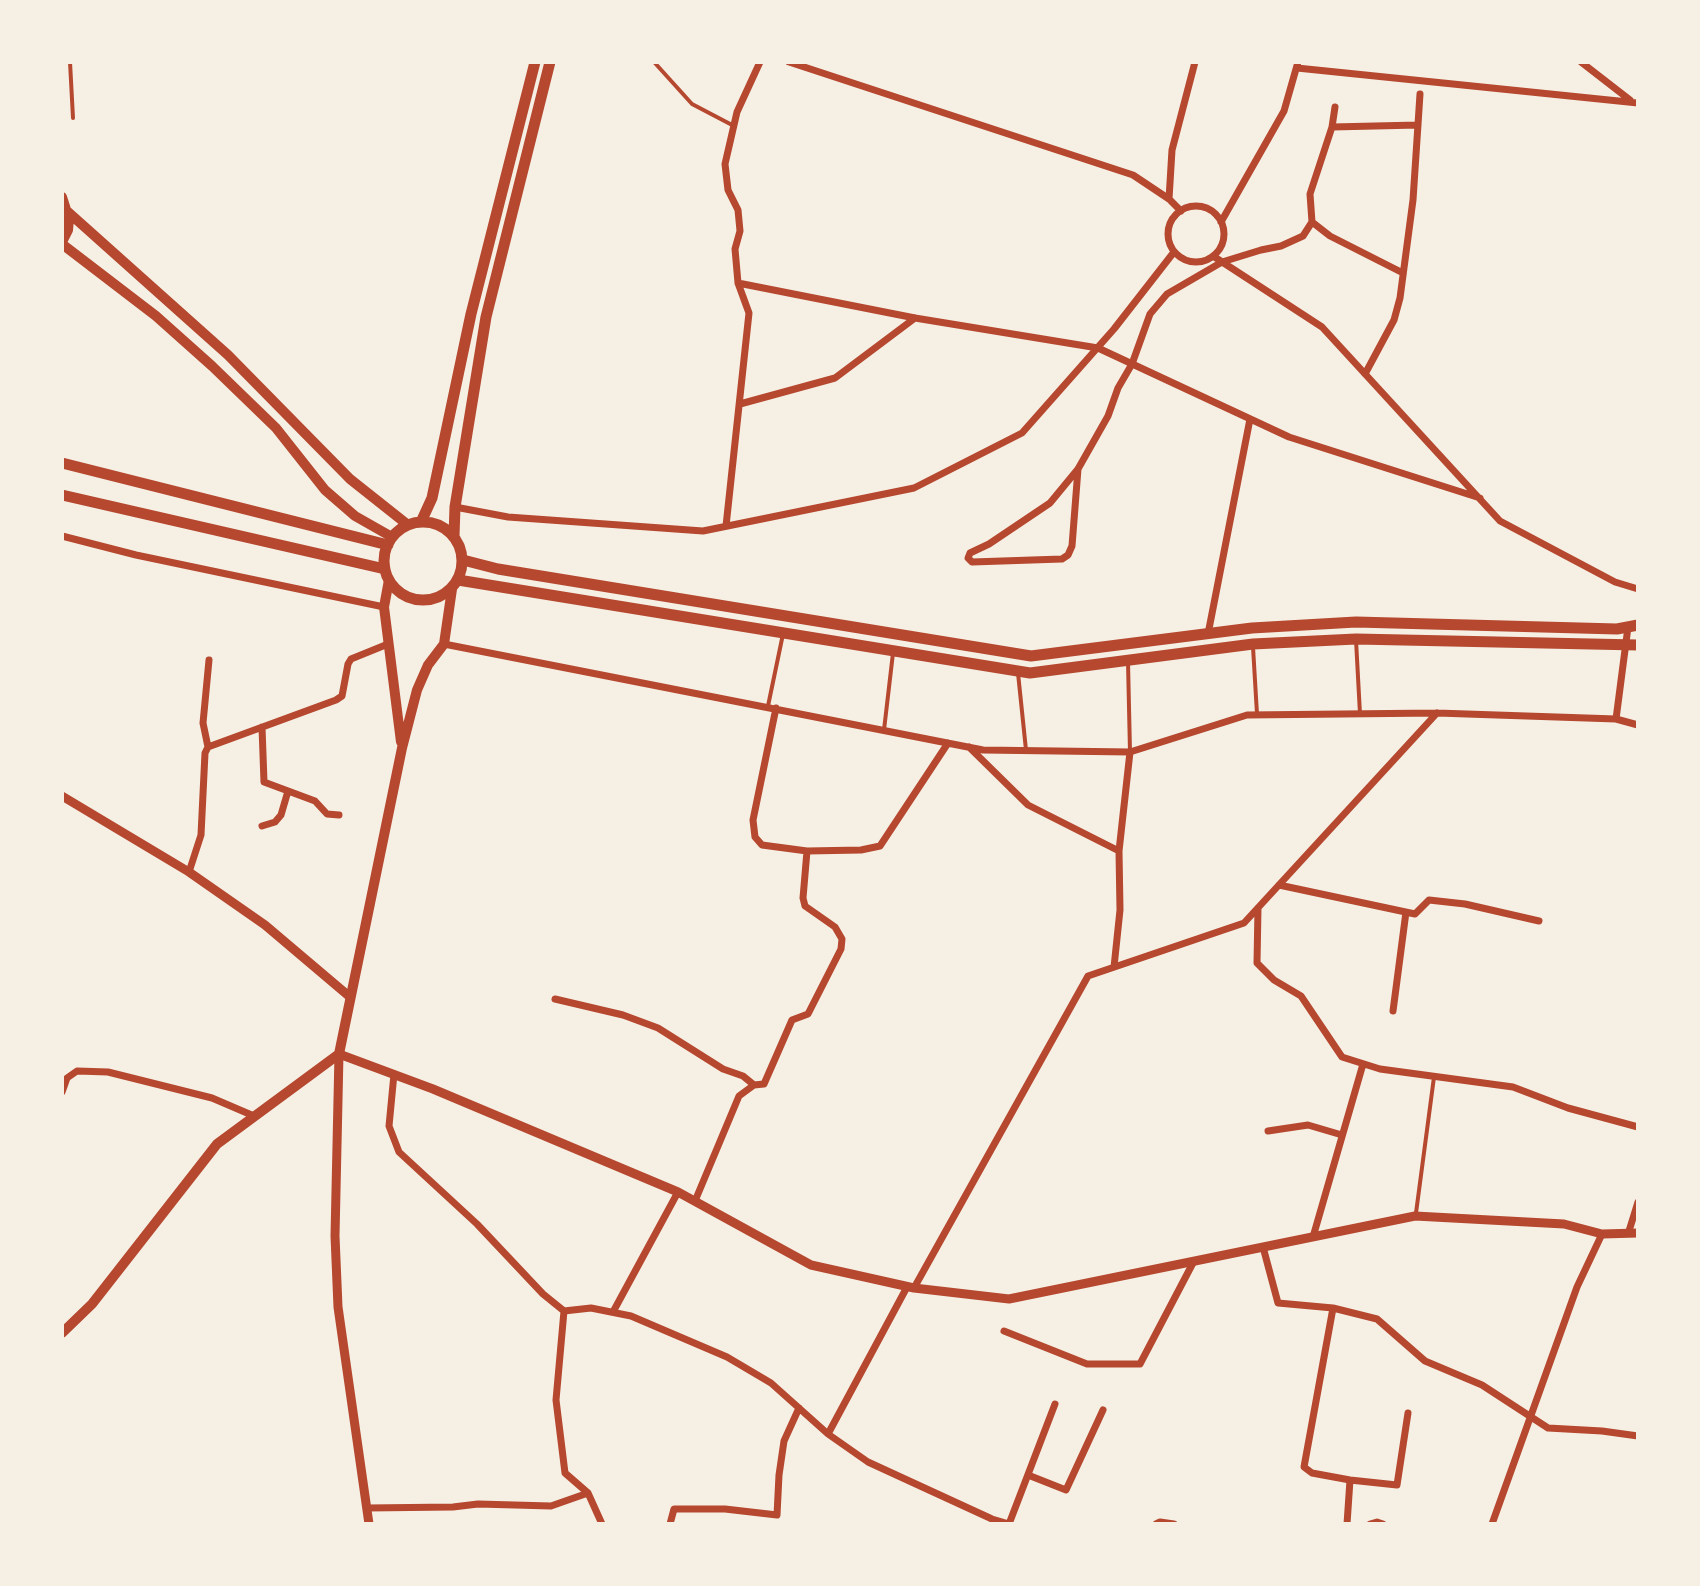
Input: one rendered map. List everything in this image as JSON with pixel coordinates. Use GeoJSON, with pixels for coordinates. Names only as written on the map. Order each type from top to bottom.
{"type":"FeatureCollection","features":[{"type":"Feature","properties":{"kind":"main road"},"geometry":{"type":"LineString","coordinates":[[421,522],[432,498],[471,314],[535,62]]}},
{"type":"Feature","properties":{"kind":"main road"},"geometry":{"type":"LineString","coordinates":[[454,536],[455,507],[486,317],[550,62]]}},
{"type":"Feature","properties":{"kind":"main road"},"geometry":{"type":"LineString","coordinates":[[62,197],[68,212],[68,230],[62,243],[156,316],[212,366],[276,428],[325,490],[390,541]]}},
{"type":"Feature","properties":{"kind":"main road"},"geometry":{"type":"LineString","coordinates":[[68,212],[228,355],[350,479],[408,525]]}},
{"type":"Feature","properties":{"kind":"main road"},"geometry":{"type":"LineString","coordinates":[[62,463],[390,541]]}},
{"type":"Feature","properties":{"kind":"main road"},"geometry":{"type":"LineString","coordinates":[[62,495],[387,574],[406,596],[418,600],[430,600],[455,584],[783,632],[1030,673],[1253,644],[1356,639],[1632,645]]}},
{"type":"Feature","properties":{"kind":"main road"},"geometry":{"type":"LineString","coordinates":[[62,1333],[92,1304],[217,1144],[339,1054],[402,748],[417,690],[428,665],[444,644],[455,584],[463,560],[454,536],[445,528],[421,522],[408,525],[390,541],[384,607],[402,748]]}},
{"type":"Feature","properties":{"kind":"main road"},"geometry":{"type":"LineString","coordinates":[[463,560],[498,569],[1031,656],[1252,628],[1356,622],[1617,629],[1633,626]]}},
{"type":"Feature","properties":{"kind":"street"},"geometry":{"type":"LineString","coordinates":[[726,526],[749,313],[738,283],[735,249],[740,231],[738,210],[728,190],[725,164],[737,112],[760,62]]}},
{"type":"Feature","properties":{"kind":"street"},"geometry":{"type":"LineString","coordinates":[[789,62],[1133,175],[1181,211]]}},
{"type":"Feature","properties":{"kind":"street"},"geometry":{"type":"LineString","coordinates":[[1169,199],[1172,150],[1195,62]]}},
{"type":"Feature","properties":{"kind":"street"},"geometry":{"type":"LineString","coordinates":[[1581,62],[1635,102]]}},
{"type":"Feature","properties":{"kind":"street"},"geometry":{"type":"LineString","coordinates":[[1221,222],[1284,111],[1298,65],[1635,102]]}},
{"type":"Feature","properties":{"kind":"street"},"geometry":{"type":"LineString","coordinates":[[1365,374],[1394,320],[1413,200],[1420,94]]}},
{"type":"Feature","properties":{"kind":"street"},"geometry":{"type":"LineString","coordinates":[[1078,469],[1072,546],[1068,555],[1062,559],[972,562],[968,558],[970,553],[989,544],[1050,503],[1078,469],[1108,416],[1150,314],[1167,294],[1222,262],[1303,236],[1312,222],[1310,194],[1332,127],[1335,107]]}},
{"type":"Feature","properties":{"kind":"street"},"geometry":{"type":"LineString","coordinates":[[1332,127],[1418,125]]}},
{"type":"Feature","properties":{"kind":"street"},"geometry":{"type":"LineString","coordinates":[[1199,207],[1216,215],[1221,222],[1223,241],[1213,256],[1205,261],[1189,261],[1174,252],[1169,244],[1169,225],[1181,211],[1199,207]]}},
{"type":"Feature","properties":{"kind":"street"},"geometry":{"type":"LineString","coordinates":[[1312,222],[1330,236],[1403,273]]}},
{"type":"Feature","properties":{"kind":"street"},"geometry":{"type":"LineString","coordinates":[[455,507],[508,517],[703,531],[914,488],[1022,433],[1098,348],[1174,252]]}},
{"type":"Feature","properties":{"kind":"street"},"geometry":{"type":"LineString","coordinates":[[1213,256],[1322,327],[1500,521],[1615,582],[1638,589]]}},
{"type":"Feature","properties":{"kind":"street"},"geometry":{"type":"LineString","coordinates":[[738,283],[915,318],[1098,348],[1289,437],[1480,498]]}},
{"type":"Feature","properties":{"kind":"street"},"geometry":{"type":"LineString","coordinates":[[740,404],[835,378],[915,318]]}},
{"type":"Feature","properties":{"kind":"street"},"geometry":{"type":"LineString","coordinates":[[1208,634],[1250,419]]}},
{"type":"Feature","properties":{"kind":"street"},"geometry":{"type":"LineString","coordinates":[[62,536],[136,555],[384,607]]}},
{"type":"Feature","properties":{"kind":"street"},"geometry":{"type":"LineString","coordinates":[[1616,719],[1632,645],[1633,626]]}},
{"type":"Feature","properties":{"kind":"street"},"geometry":{"type":"LineString","coordinates":[[208,747],[336,700],[342,696],[351,659],[388,644]]}},
{"type":"Feature","properties":{"kind":"street"},"geometry":{"type":"LineString","coordinates":[[444,644],[969,747],[1130,752],[1247,715],[1437,713],[1616,719],[1638,725]]}},
{"type":"Feature","properties":{"kind":"street"},"geometry":{"type":"LineString","coordinates":[[189,872],[201,835],[205,753],[208,747],[203,723],[209,660]]}},
{"type":"Feature","properties":{"kind":"street"},"geometry":{"type":"LineString","coordinates":[[772,707],[753,820],[755,837],[762,845],[807,851],[861,850],[880,846],[948,743]]}},
{"type":"Feature","properties":{"kind":"street"},"geometry":{"type":"LineString","coordinates":[[828,1434],[1088,976],[1244,923],[1437,713]]}},
{"type":"Feature","properties":{"kind":"street"},"geometry":{"type":"LineString","coordinates":[[262,727],[264,782],[315,801],[327,814],[339,815]]}},
{"type":"Feature","properties":{"kind":"street"},"geometry":{"type":"LineString","coordinates":[[969,747],[1028,805],[1119,851]]}},
{"type":"Feature","properties":{"kind":"street"},"geometry":{"type":"LineString","coordinates":[[1114,967],[1120,910],[1119,851],[1130,752]]}},
{"type":"Feature","properties":{"kind":"street"},"geometry":{"type":"LineString","coordinates":[[262,826],[275,822],[281,815],[288,791]]}},
{"type":"Feature","properties":{"kind":"street"},"geometry":{"type":"LineString","coordinates":[[62,796],[189,872],[265,925],[350,997]]}},
{"type":"Feature","properties":{"kind":"street"},"geometry":{"type":"LineString","coordinates":[[695,1201],[739,1096],[754,1085],[764,1084],[792,1020],[808,1014],[841,949],[842,939],[835,927],[805,906],[807,851]]}},
{"type":"Feature","properties":{"kind":"street"},"geometry":{"type":"LineString","coordinates":[[1279,885],[1415,914],[1429,900],[1465,904],[1539,921]]}},
{"type":"Feature","properties":{"kind":"street"},"geometry":{"type":"LineString","coordinates":[[1258,908],[1257,963],[1274,980],[1301,996],[1342,1057],[1434,1077],[1513,1087],[1568,1108],[1638,1127]]}},
{"type":"Feature","properties":{"kind":"street"},"geometry":{"type":"LineString","coordinates":[[1393,1011],[1406,912]]}},
{"type":"Feature","properties":{"kind":"street"},"geometry":{"type":"LineString","coordinates":[[555,999],[623,1015],[658,1028],[754,1085]]}},
{"type":"Feature","properties":{"kind":"street"},"geometry":{"type":"LineString","coordinates":[[369,1524],[338,1307],[335,1236],[339,1054],[678,1192],[811,1265],[910,1287],[1009,1299],[1415,1216],[1564,1224],[1602,1234],[1633,1232],[1638,1202]]}},
{"type":"Feature","properties":{"kind":"street"},"geometry":{"type":"LineString","coordinates":[[1313,1237],[1363,1064]]}},
{"type":"Feature","properties":{"kind":"street"},"geometry":{"type":"LineString","coordinates":[[62,1092],[67,1078],[77,1071],[108,1072],[212,1098],[254,1116]]}},
{"type":"Feature","properties":{"kind":"street"},"geometry":{"type":"LineString","coordinates":[[394,1074],[389,1126],[399,1152],[564,1311],[591,1308],[631,1316],[727,1357],[771,1383],[828,1434],[868,1462],[992,1522],[1009,1524],[1055,1404]]}},
{"type":"Feature","properties":{"kind":"street"},"geometry":{"type":"LineString","coordinates":[[1268,1131],[1308,1125],[1342,1135]]}},
{"type":"Feature","properties":{"kind":"street"},"geometry":{"type":"LineString","coordinates":[[613,1312],[678,1192]]}},
{"type":"Feature","properties":{"kind":"street"},"geometry":{"type":"LineString","coordinates":[[1492,1524],[1577,1287],[1602,1234]]}},
{"type":"Feature","properties":{"kind":"street"},"geometry":{"type":"LineString","coordinates":[[1263,1247],[1278,1303],[1333,1308],[1377,1319],[1425,1361],[1482,1385],[1548,1428],[1638,1436]]}},
{"type":"Feature","properties":{"kind":"street"},"geometry":{"type":"LineString","coordinates":[[1004,1331],[1087,1364],[1140,1364],[1194,1261]]}},
{"type":"Feature","properties":{"kind":"street"},"geometry":{"type":"LineString","coordinates":[[1333,1308],[1304,1467],[1312,1473],[1397,1485],[1408,1413]]}},
{"type":"Feature","properties":{"kind":"street"},"geometry":{"type":"LineString","coordinates":[[564,1311],[556,1400],[565,1473],[588,1493],[602,1524]]}},
{"type":"Feature","properties":{"kind":"street"},"geometry":{"type":"LineString","coordinates":[[670,1524],[674,1509],[725,1509],[777,1515],[784,1441],[799,1408]]}},
{"type":"Feature","properties":{"kind":"street"},"geometry":{"type":"LineString","coordinates":[[1028,1475],[1066,1490],[1103,1410]]}},
{"type":"Feature","properties":{"kind":"street"},"geometry":{"type":"LineString","coordinates":[[1347,1524],[1350,1480]]}},
{"type":"Feature","properties":{"kind":"street"},"geometry":{"type":"LineString","coordinates":[[367,1508],[478,1504],[551,1506],[588,1493]]}},
{"type":"Feature","properties":{"kind":"street"},"geometry":{"type":"LineString","coordinates":[[1156,1524],[1174,1524]]}},
{"type":"Feature","properties":{"kind":"street"},"geometry":{"type":"LineString","coordinates":[[1370,1524],[1383,1524]]}},
{"type":"Feature","properties":{"kind":"lane"},"geometry":{"type":"LineString","coordinates":[[70,62],[73,118]]}},
{"type":"Feature","properties":{"kind":"lane"},"geometry":{"type":"LineString","coordinates":[[654,62],[692,104],[734,126]]}},
{"type":"Feature","properties":{"kind":"lane"},"geometry":{"type":"LineString","coordinates":[[772,707],[783,632]]}},
{"type":"Feature","properties":{"kind":"lane"},"geometry":{"type":"LineString","coordinates":[[1356,639],[1360,714]]}},
{"type":"Feature","properties":{"kind":"lane"},"geometry":{"type":"LineString","coordinates":[[1253,644],[1257,715]]}},
{"type":"Feature","properties":{"kind":"lane"},"geometry":{"type":"LineString","coordinates":[[884,730],[894,650]]}},
{"type":"Feature","properties":{"kind":"lane"},"geometry":{"type":"LineString","coordinates":[[1128,662],[1130,752]]}},
{"type":"Feature","properties":{"kind":"lane"},"geometry":{"type":"LineString","coordinates":[[1018,671],[1026,750]]}},
{"type":"Feature","properties":{"kind":"lane"},"geometry":{"type":"LineString","coordinates":[[1415,1216],[1434,1077]]}}]}
